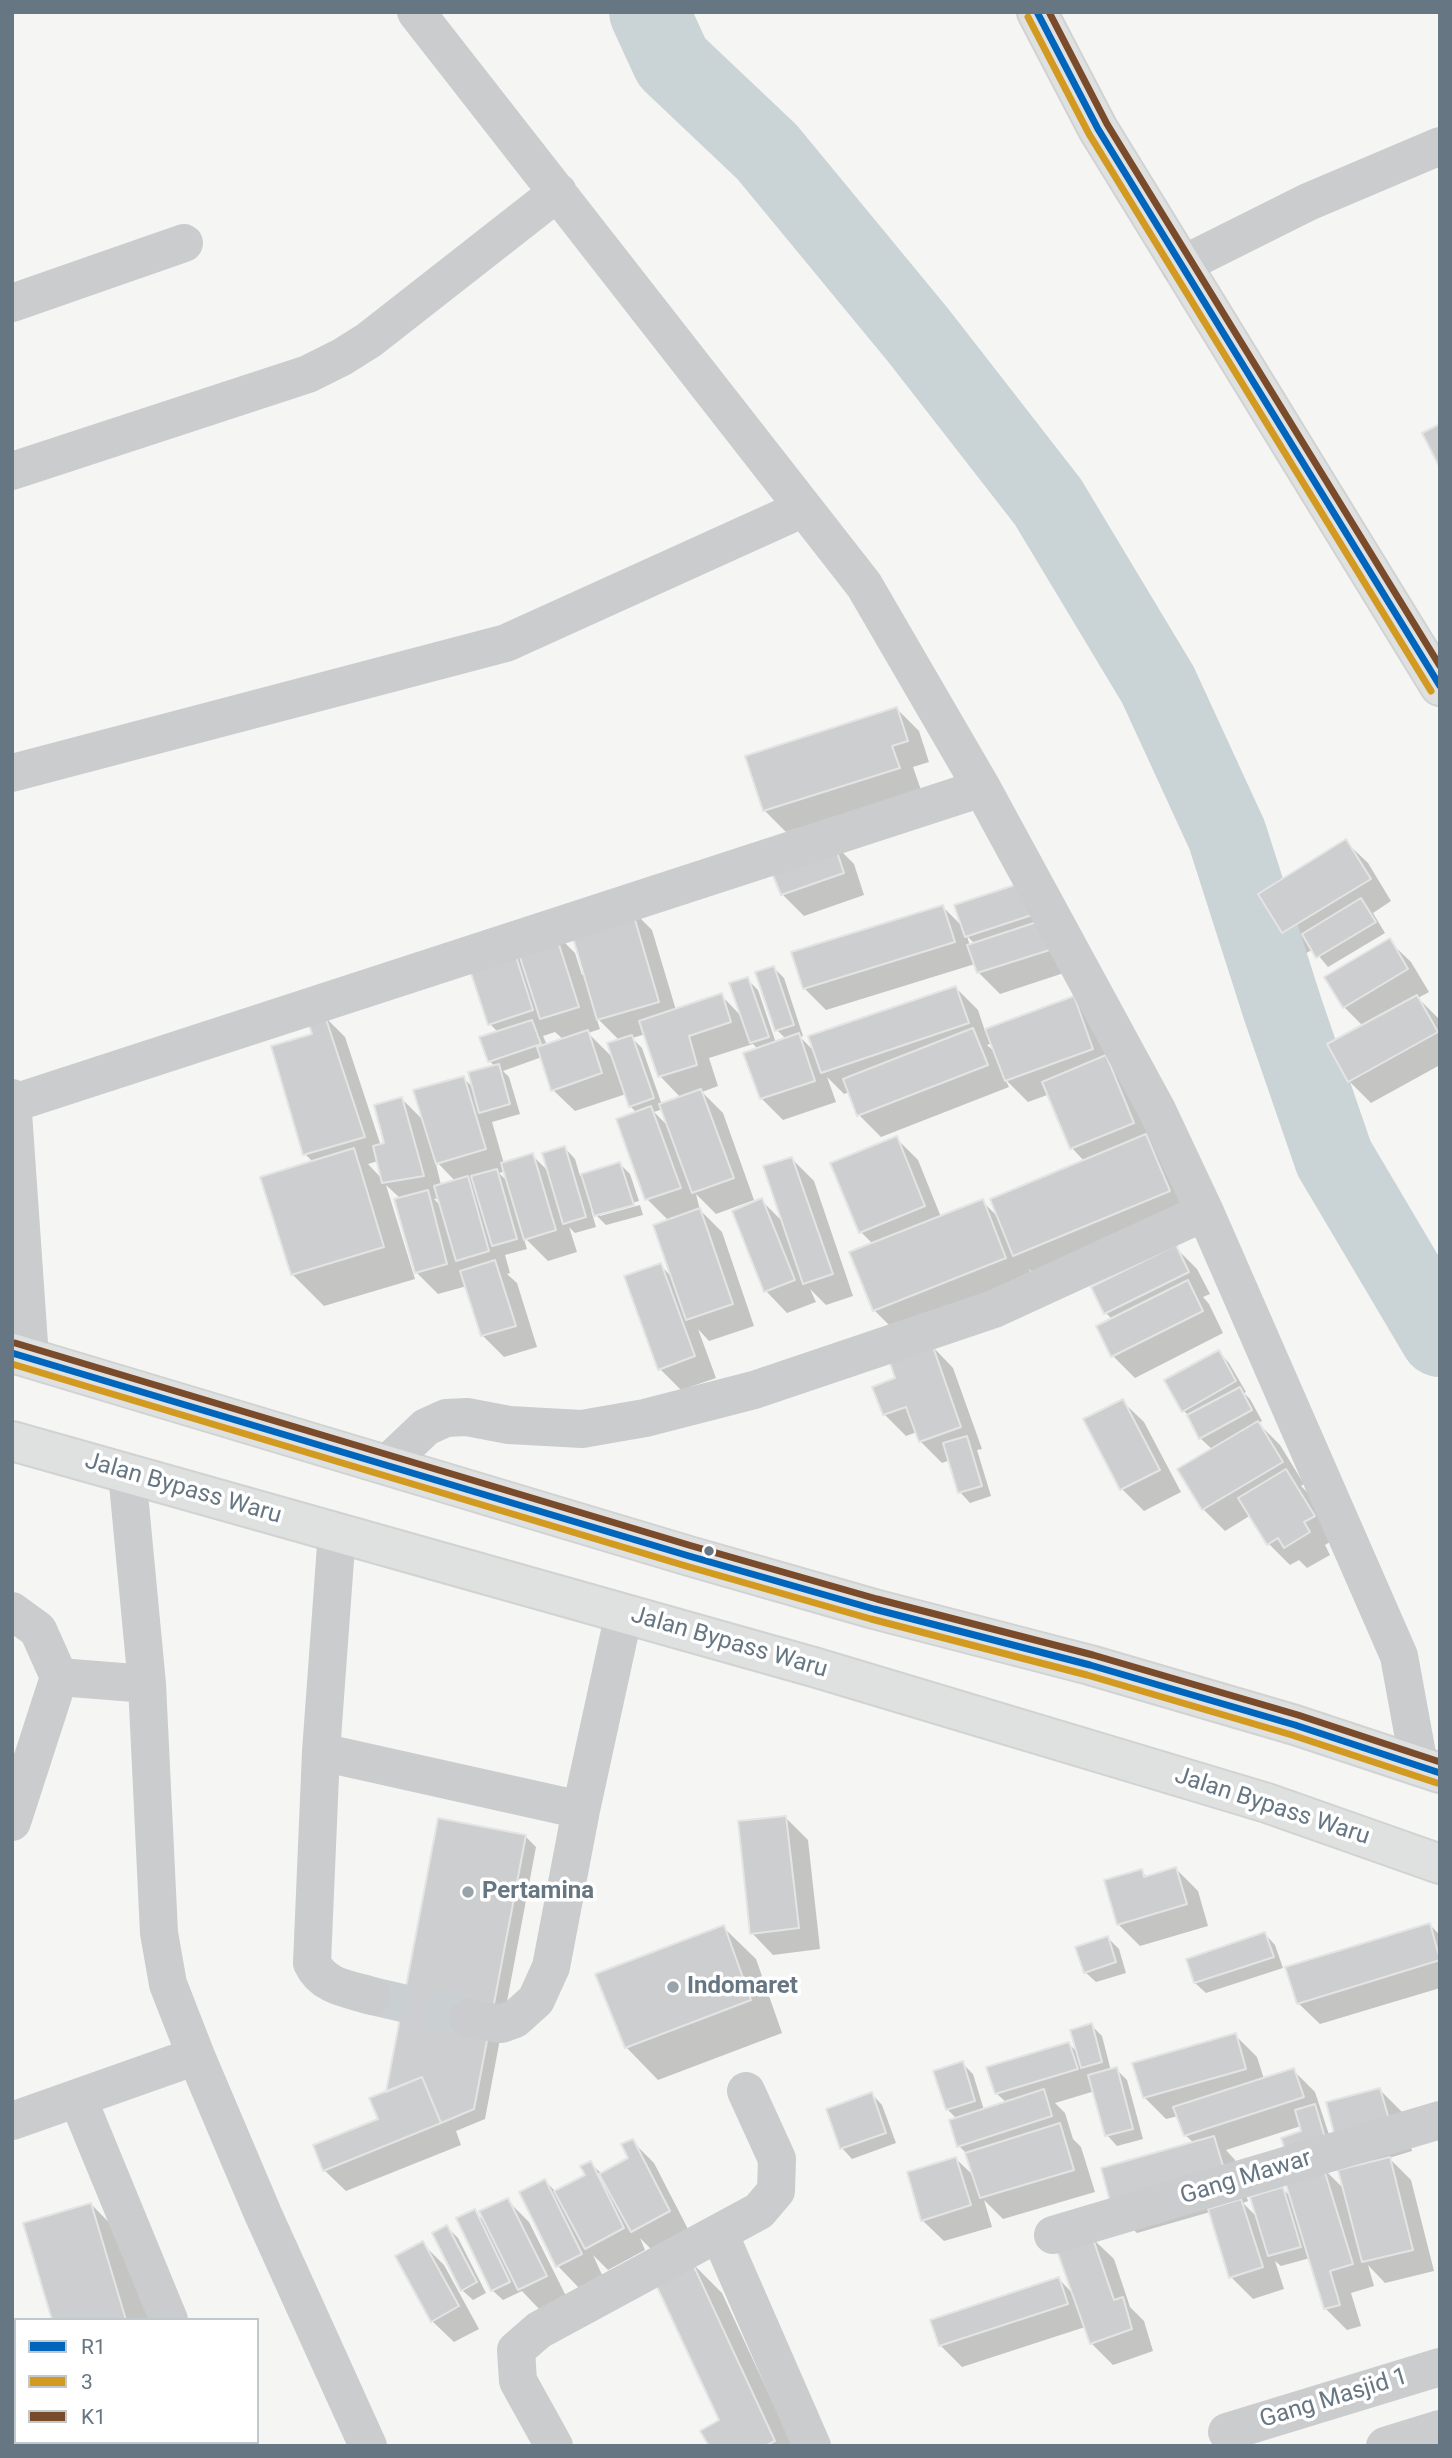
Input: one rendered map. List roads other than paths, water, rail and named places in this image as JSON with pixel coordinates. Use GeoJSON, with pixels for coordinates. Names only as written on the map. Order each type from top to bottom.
{"type":"FeatureCollection","features":[{"type":"Feature","properties":{"kind":"highway"},"geometry":{"type":"LineString","coordinates":[[1037,12],[1098,129],[1440,686]]}},
{"type":"Feature","properties":{"kind":"highway"},"geometry":{"type":"LineString","coordinates":[[21,1356],[702,1560],[1102,1669],[1295,1725],[1429,1769]]}},
{"type":"Feature","properties":{"kind":"highway","name":"Jalan Bypass Waru"},"geometry":{"type":"LineString","coordinates":[[12,1441],[817,1668],[1267,1803],[1440,1864]]}},
{"type":"Feature","properties":{"kind":"street"},"geometry":{"type":"LineString","coordinates":[[416,12],[864,585],[982,788],[1157,1110],[1205,1212],[1399,1656],[1429,1769]]}},
{"type":"Feature","properties":{"kind":"street"},"geometry":{"type":"LineString","coordinates":[[1180,266],[1308,202],[1440,146]]}},
{"type":"Feature","properties":{"kind":"street"},"geometry":{"type":"LineString","coordinates":[[12,471],[308,374],[342,358],[369,340],[558,192]]}},
{"type":"Feature","properties":{"kind":"street"},"geometry":{"type":"LineString","coordinates":[[12,303],[184,243]]}},
{"type":"Feature","properties":{"kind":"street"},"geometry":{"type":"LineString","coordinates":[[12,773],[506,643],[803,508]]}},
{"type":"Feature","properties":{"kind":"street"},"geometry":{"type":"LineString","coordinates":[[21,1356],[13,1100],[982,788]]}},
{"type":"Feature","properties":{"kind":"street"},"geometry":{"type":"LineString","coordinates":[[386,1465],[426,1427],[446,1418],[467,1417],[509,1425],[582,1429],[645,1418],[754,1390],[994,1309],[1205,1212]]}},
{"type":"Feature","properties":{"kind":"street"},"geometry":{"type":"LineString","coordinates":[[127,1473],[147,1684],[159,1933],[168,1984],[262,2214],[368,2446]]}},
{"type":"Feature","properties":{"kind":"street"},"geometry":{"type":"LineString","coordinates":[[337,1532],[321,1752],[312,1963],[329,1984],[372,1996]]}},
{"type":"Feature","properties":{"kind":"street"},"geometry":{"type":"LineString","coordinates":[[12,1611],[38,1630],[59,1677],[12,1822]]}},
{"type":"Feature","properties":{"kind":"street"},"geometry":{"type":"LineString","coordinates":[[468,2018],[501,2024],[515,2018],[536,2000],[551,1968],[581,1810],[624,1613]]}},
{"type":"Feature","properties":{"kind":"street"},"geometry":{"type":"LineString","coordinates":[[59,1677],[147,1684]]}},
{"type":"Feature","properties":{"kind":"street"},"geometry":{"type":"LineString","coordinates":[[321,1752],[581,1810]]}},
{"type":"Feature","properties":{"kind":"street"},"geometry":{"type":"LineString","coordinates":[[12,2121],[196,2056]]}},
{"type":"Feature","properties":{"kind":"street"},"geometry":{"type":"LineString","coordinates":[[554,2446],[518,2381],[516,2350],[539,2330],[759,2211],[776,2191],[777,2159],[747,2091]]}},
{"type":"Feature","properties":{"kind":"street"},"geometry":{"type":"LineString","coordinates":[[78,2099],[168,2318]]}},
{"type":"Feature","properties":{"kind":"street","name":"Gang Mawar"},"geometry":{"type":"LineString","coordinates":[[1053,2235],[1440,2120]]}},
{"type":"Feature","properties":{"kind":"street"},"geometry":{"type":"LineString","coordinates":[[719,2233],[812,2446]]}},
{"type":"Feature","properties":{"kind":"street","name":"Gang Masjid 1"},"geometry":{"type":"LineString","coordinates":[[1227,2432],[1440,2367]]}},
{"type":"Feature","properties":{"kind":"street"},"geometry":{"type":"LineString","coordinates":[[1385,2446],[1440,2429]]}},
{"type":"Feature","properties":{"kind":"waterway"},"geometry":{"type":"LineString","coordinates":[[649,12],[672,62],[767,152],[918,335],[1048,502],[1158,685],[1227,835],[1334,1158],[1440,1337]]}},
{"type":"Feature","properties":{"kind":"tunnel"},"geometry":{"type":"LineString","coordinates":[[372,1996],[468,2018]]}},
{"type":"Feature","properties":{"kind":"place","name":"Pertamina"},"geometry":{"type":"Point","coordinates":[468,1892]}},
{"type":"Feature","properties":{"kind":"place","name":"Indomaret"},"geometry":{"type":"Point","coordinates":[673,1987]}}]}
